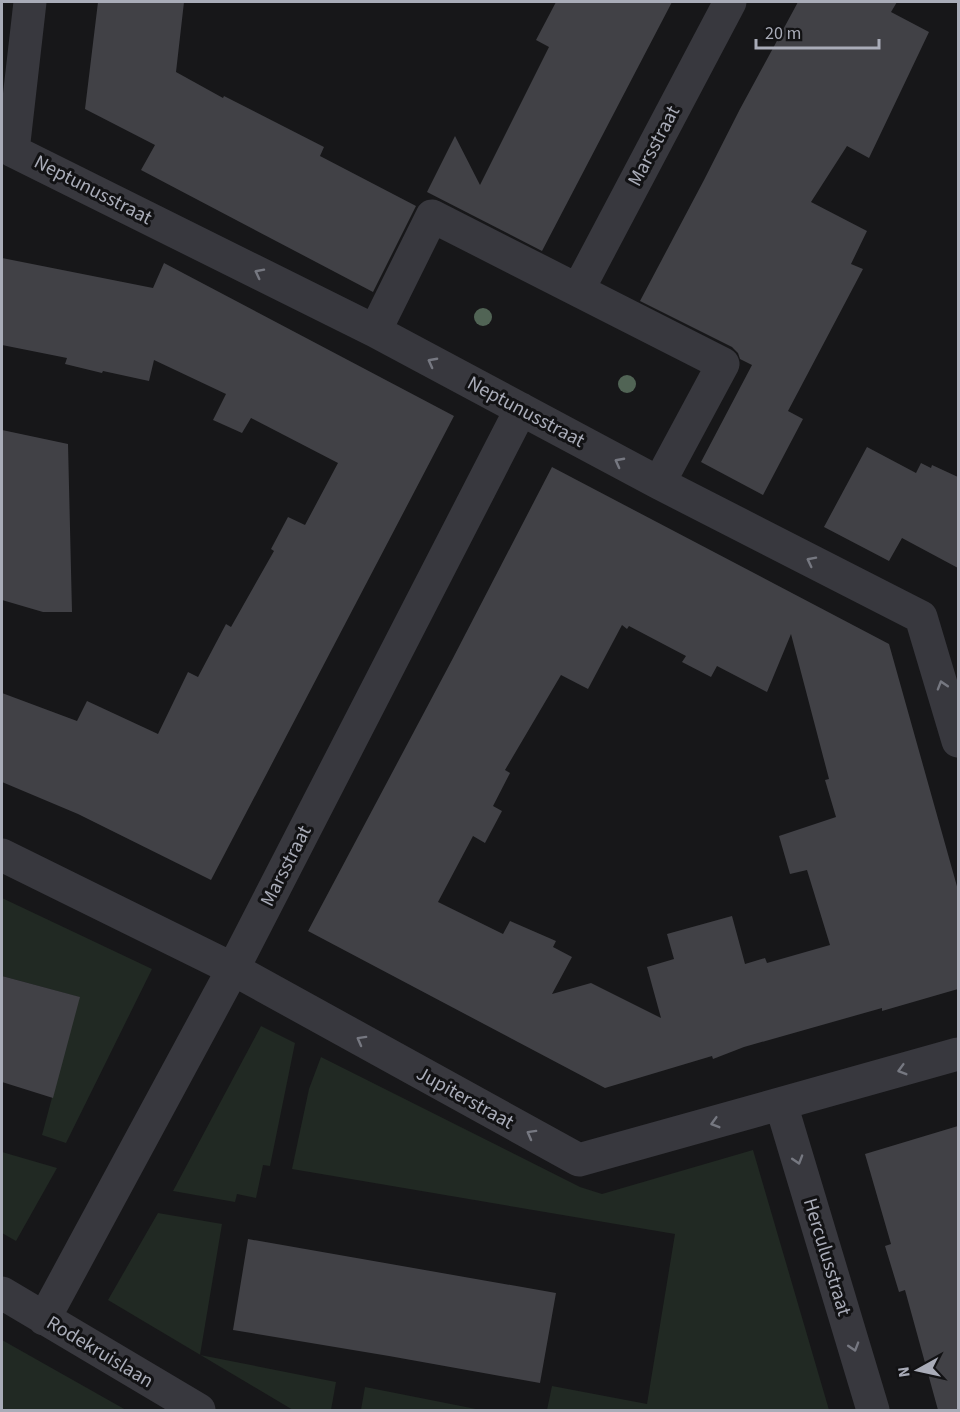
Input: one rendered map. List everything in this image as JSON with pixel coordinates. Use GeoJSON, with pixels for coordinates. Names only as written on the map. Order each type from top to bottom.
{"type":"FeatureCollection","features":[{"type":"Feature","properties":{"kind":"street","name":"Marsstraat"},"geometry":{"type":"LineString","coordinates":[[578,290],[730,2]]}},
{"type":"Feature","properties":{"kind":"street"},"geometry":{"type":"LineString","coordinates":[[5,148],[20,19]]}},
{"type":"Feature","properties":{"kind":"street","name":"Neptunusstraat"},"geometry":{"type":"LineString","coordinates":[[5,148],[375,331],[659,483],[921,617],[958,741]]}},
{"type":"Feature","properties":{"kind":"street"},"geometry":{"type":"LineString","coordinates":[[375,331],[432,216],[723,363],[659,483]]}},
{"type":"Feature","properties":{"kind":"street","name":"Marsstraat"},"geometry":{"type":"LineString","coordinates":[[44,1319],[233,969],[521,409]]}},
{"type":"Feature","properties":{"kind":"street","name":"Jupiterstraat"},"geometry":{"type":"LineString","coordinates":[[2,855],[233,969],[579,1160],[958,1054]]}},
{"type":"Feature","properties":{"kind":"street","name":"Herculusstraat"},"geometry":{"type":"LineString","coordinates":[[781,1104],[873,1410]]}},
{"type":"Feature","properties":{"kind":"street","name":"Rodekruislaan"},"geometry":{"type":"LineString","coordinates":[[2,1293],[199,1410]]}},
{"type":"Feature","properties":{"kind":"shaded area"},"geometry":{"type":"Polygon","coordinates":[[[2,898],[152,969],[66,1143],[42,1135],[79,997],[2,976],[2,898]]]}},
{"type":"Feature","properties":{"kind":"shaded area"},"geometry":{"type":"Polygon","coordinates":[[[261,1026],[295,1043],[270,1166],[263,1165],[256,1198],[237,1194],[235,1202],[173,1191],[261,1026]]]}},
{"type":"Feature","properties":{"kind":"shaded area"},"geometry":{"type":"Polygon","coordinates":[[[321,1057],[580,1187],[602,1194],[753,1150],[829,1410],[547,1410],[552,1386],[647,1404],[675,1234],[292,1169],[309,1089],[321,1057]]]}},
{"type":"Feature","properties":{"kind":"shaded area"},"geometry":{"type":"Polygon","coordinates":[[[2,1152],[57,1168],[16,1241],[2,1233],[2,1152]]]}},
{"type":"Feature","properties":{"kind":"shaded area"},"geometry":{"type":"Polygon","coordinates":[[[158,1213],[222,1224],[200,1355],[108,1300],[158,1213]]]}},
{"type":"Feature","properties":{"kind":"shaded area"},"geometry":{"type":"Polygon","coordinates":[[[2,1340],[126,1410],[2,1410],[2,1340]]]}},
{"type":"Feature","properties":{"kind":"shaded area"},"geometry":{"type":"Polygon","coordinates":[[[201,1355],[336,1382],[331,1410],[293,1410],[201,1355]]]}},
{"type":"Feature","properties":{"kind":"shaded area"},"geometry":{"type":"Polygon","coordinates":[[[365,1387],[481,1410],[361,1410],[365,1387]]]}},
{"type":"Feature","properties":{"kind":"building"},"geometry":{"type":"Polygon","coordinates":[[[98,2],[184,2],[176,72],[223,98],[224,96],[324,147],[320,156],[416,206],[373,292],[141,170],[155,145],[85,109],[98,2]]]}},
{"type":"Feature","properties":{"kind":"building"},"geometry":{"type":"Polygon","coordinates":[[[556,2],[672,2],[542,251],[427,192],[455,136],[480,185],[549,47],[536,40],[556,2]]]}},
{"type":"Feature","properties":{"kind":"building"},"geometry":{"type":"Polygon","coordinates":[[[798,2],[897,2],[891,12],[929,32],[869,158],[847,146],[811,202],[867,231],[851,264],[863,269],[788,411],[803,419],[763,495],[701,462],[752,365],[740,359],[732,347],[640,301],[798,2]]]}},
{"type":"Feature","properties":{"kind":"building"},"geometry":{"type":"Polygon","coordinates":[[[2,258],[153,288],[164,263],[454,416],[211,880],[78,814],[2,782],[2,693],[77,721],[87,701],[158,734],[188,672],[198,677],[226,624],[231,627],[274,551],[271,549],[288,517],[305,525],[338,463],[251,418],[242,433],[213,420],[226,394],[154,360],[149,381],[65,364],[67,358],[2,345],[2,258]]]}},
{"type":"Feature","properties":{"kind":"building"},"geometry":{"type":"Polygon","coordinates":[[[2,430],[68,444],[72,612],[43,612],[2,600],[2,430]]]}},
{"type":"Feature","properties":{"kind":"building"},"geometry":{"type":"Polygon","coordinates":[[[867,447],[916,473],[921,463],[931,468],[932,465],[958,477],[958,568],[902,538],[889,561],[824,527],[867,447]]]}},
{"type":"Feature","properties":{"kind":"building"},"geometry":{"type":"Polygon","coordinates":[[[552,467],[889,644],[958,890],[958,989],[882,1011],[882,1008],[744,1047],[713,1059],[712,1056],[605,1088],[308,931],[552,467]],[[622,625],[588,689],[561,675],[505,770],[510,773],[493,806],[502,811],[485,843],[473,836],[438,902],[503,934],[510,921],[556,941],[553,947],[572,957],[552,994],[591,983],[661,1018],[647,967],[674,959],[667,934],[732,916],[745,964],[765,958],[767,963],[830,945],[807,870],[790,874],[779,836],[836,817],[825,780],[829,779],[791,634],[767,692],[717,666],[711,677],[682,662],[686,656],[629,626],[627,629],[622,625]]]}},
{"type":"Feature","properties":{"kind":"building"},"geometry":{"type":"Polygon","coordinates":[[[2,976],[80,997],[53,1098],[2,1082],[2,976]]]}},
{"type":"Feature","properties":{"kind":"building"},"geometry":{"type":"Polygon","coordinates":[[[958,1126],[958,1410],[938,1410],[905,1290],[899,1292],[885,1246],[891,1244],[865,1154],[958,1126]]]}},
{"type":"Feature","properties":{"kind":"building"},"geometry":{"type":"Polygon","coordinates":[[[248,1239],[556,1293],[540,1383],[233,1330],[248,1239]]]}}]}
